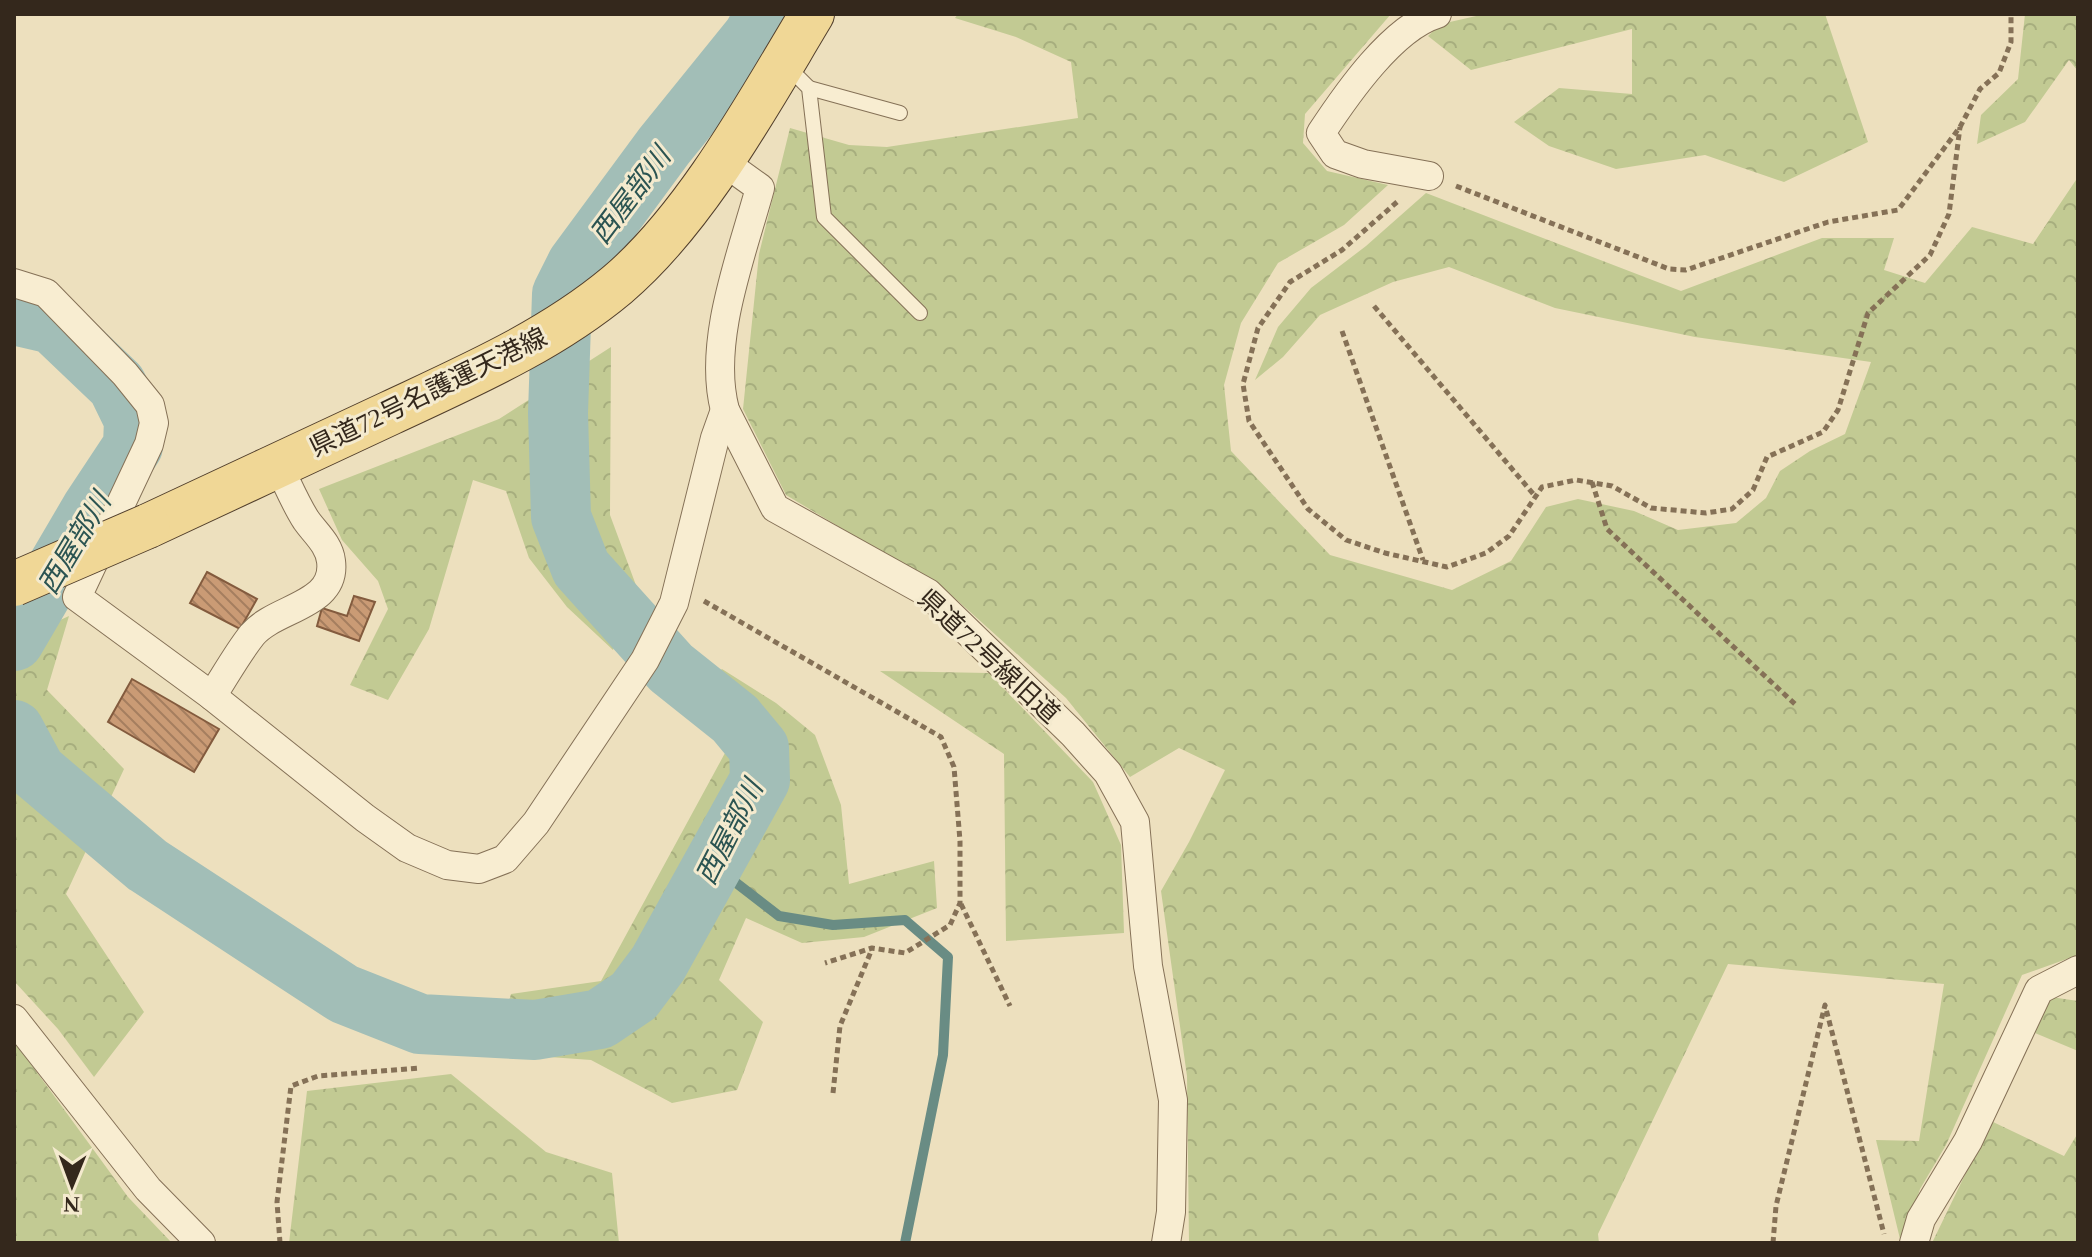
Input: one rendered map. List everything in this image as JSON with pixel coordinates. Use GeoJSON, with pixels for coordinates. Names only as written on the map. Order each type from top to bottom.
{"type":"FeatureCollection","features":[{"type":"Feature","properties":{"kind":"main road","name":"県道72号名護運天港線"},"geometry":{"type":"LineString","coordinates":[[14,584],[148,526],[489,367],[592,304],[640,263],[672,228],[721,160],[796,75],[812,14]]}},
{"type":"Feature","properties":{"kind":"street"},"geometry":{"type":"LineString","coordinates":[[1429,176],[1363,164],[1335,154],[1321,133],[1353,85],[1421,19],[1437,14]]}},
{"type":"Feature","properties":{"kind":"street","name":"県道72号線旧道"},"geometry":{"type":"LineString","coordinates":[[721,160],[760,188],[725,318],[720,381],[725,410],[775,508],[928,593],[1073,734],[1108,773],[1135,822],[1148,966],[1173,1100],[1171,1212],[1166,1243]]}},
{"type":"Feature","properties":{"kind":"street"},"geometry":{"type":"LineString","coordinates":[[14,283],[46,293],[125,374],[150,405],[154,423],[137,473],[77,597],[212,696],[407,848],[447,865],[479,869],[505,859],[536,823],[645,660],[676,595],[715,438],[725,410]]}},
{"type":"Feature","properties":{"kind":"street"},"geometry":{"type":"LineString","coordinates":[[212,696],[253,633],[268,620],[326,589],[331,579],[331,560],[325,544],[305,518],[278,465]]}},
{"type":"Feature","properties":{"kind":"street"},"geometry":{"type":"LineString","coordinates":[[1914,1243],[1921,1219],[1968,1141],[2039,990],[2078,970]]}},
{"type":"Feature","properties":{"kind":"street"},"geometry":{"type":"LineString","coordinates":[[14,1019],[148,1189],[201,1243]]}},
{"type":"Feature","properties":{"kind":"lane"},"geometry":{"type":"LineString","coordinates":[[796,75],[900,113]]}},
{"type":"Feature","properties":{"kind":"lane"},"geometry":{"type":"LineString","coordinates":[[796,75],[824,217],[920,313]]}},
{"type":"Feature","properties":{"kind":"path"},"geometry":{"type":"LineString","coordinates":[[1960,127],[1949,214],[1930,255],[1868,313],[1838,410],[1823,432],[1767,457],[1753,490],[1732,509],[1706,513],[1651,508],[1612,486],[1576,480],[1542,487],[1509,536],[1486,553],[1447,567],[1385,553],[1346,540],[1308,509],[1249,421],[1243,384],[1258,328],[1290,282],[1342,250],[1429,176],[1669,269],[1686,270],[1828,222],[1898,210],[1960,127],[1980,89],[1999,73],[2011,42],[2011,14]]}},
{"type":"Feature","properties":{"kind":"path"},"geometry":{"type":"LineString","coordinates":[[1374,306],[1535,496]]}},
{"type":"Feature","properties":{"kind":"path"},"geometry":{"type":"LineString","coordinates":[[1342,331],[1424,561]]}},
{"type":"Feature","properties":{"kind":"path"},"geometry":{"type":"LineString","coordinates":[[1592,482],[1607,529],[1796,705]]}},
{"type":"Feature","properties":{"kind":"path"},"geometry":{"type":"LineString","coordinates":[[676,595],[941,737],[954,767],[960,841],[960,903],[1010,1006]]}},
{"type":"Feature","properties":{"kind":"path"},"geometry":{"type":"LineString","coordinates":[[825,963],[872,948],[908,951],[947,928],[960,903]]}},
{"type":"Feature","properties":{"kind":"path"},"geometry":{"type":"LineString","coordinates":[[833,1093],[840,1026],[872,948]]}},
{"type":"Feature","properties":{"kind":"path"},"geometry":{"type":"LineString","coordinates":[[1773,1243],[1776,1206],[1825,1005],[1886,1243]]}},
{"type":"Feature","properties":{"kind":"path"},"geometry":{"type":"LineString","coordinates":[[280,1243],[277,1202],[291,1086],[318,1076],[419,1068]]}},
{"type":"Feature","properties":{"kind":"green space"},"geometry":{"type":"Polygon","coordinates":[[[958,14],[1391,14],[1305,114],[1303,143],[1327,171],[1388,185],[1344,225],[1278,263],[1241,323],[1224,385],[1231,451],[1330,555],[1452,590],[1511,561],[1546,507],[1578,499],[1634,511],[1678,530],[1736,523],[1766,498],[1780,471],[1810,451],[1845,434],[1871,362],[1695,337],[1555,308],[1449,267],[1393,282],[1320,315],[1283,357],[1255,380],[1278,327],[1311,288],[1366,246],[1426,193],[1681,291],[1822,238],[1894,238],[1884,270],[1925,283],[1972,227],[2033,244],[2078,177],[2078,955],[2022,975],[1946,1145],[1920,1189],[1903,1243],[1876,1140],[1919,1141],[1944,984],[1728,964],[1598,1234],[1599,1243],[1189,1243],[1187,1076],[1161,891],[1225,770],[1179,748],[1130,777],[1066,698],[948,592],[786,495],[743,409],[759,254],[790,128],[849,145],[887,147],[1078,118],[1071,62],[1016,37],[955,18],[958,14]]]}},
{"type":"Feature","properties":{"kind":"green space"},"geometry":{"type":"Polygon","coordinates":[[[1485,14],[1825,14],[1868,142],[1784,182],[1705,155],[1616,169],[1549,146],[1514,122],[1559,88],[1632,94],[1632,29],[1471,70],[1428,36],[1441,24],[1485,14]]]}},
{"type":"Feature","properties":{"kind":"green space"},"geometry":{"type":"Polygon","coordinates":[[[2025,14],[2078,14],[2078,71],[2069,60],[2025,122],[1977,144],[1981,115],[2018,79],[2025,14]]]}},
{"type":"Feature","properties":{"kind":"green space"},"geometry":{"type":"Polygon","coordinates":[[[611,347],[610,515],[637,588],[613,650],[567,607],[529,558],[506,491],[473,480],[429,629],[388,700],[350,685],[388,609],[378,581],[342,540],[319,489],[499,419],[611,347]]]}},
{"type":"Feature","properties":{"kind":"green space"},"geometry":{"type":"Polygon","coordinates":[[[69,616],[47,690],[124,769],[66,894],[144,1012],[94,1077],[58,1029],[14,981],[14,641],[69,616]]]}},
{"type":"Feature","properties":{"kind":"green space"},"geometry":{"type":"Polygon","coordinates":[[[722,669],[776,703],[815,735],[841,805],[849,884],[934,861],[937,908],[864,937],[802,943],[746,918],[719,980],[763,1022],[737,1090],[672,1103],[591,1060],[495,1053],[511,994],[601,981],[731,742],[688,697],[722,669]]]}},
{"type":"Feature","properties":{"kind":"green space"},"geometry":{"type":"Polygon","coordinates":[[[880,671],[989,673],[1093,782],[1121,845],[1124,933],[1006,941],[1004,754],[880,671]]]}},
{"type":"Feature","properties":{"kind":"green space"},"geometry":{"type":"Polygon","coordinates":[[[2051,997],[2078,1001],[2078,1051],[2035,1033],[2051,997]]]}},
{"type":"Feature","properties":{"kind":"green space"},"geometry":{"type":"Polygon","coordinates":[[[14,1041],[128,1197],[172,1243],[14,1243],[14,1041]]]}},
{"type":"Feature","properties":{"kind":"green space"},"geometry":{"type":"Polygon","coordinates":[[[451,1074],[546,1152],[612,1173],[619,1243],[289,1243],[307,1091],[451,1074]]]}},
{"type":"Feature","properties":{"kind":"green space"},"geometry":{"type":"Polygon","coordinates":[[[1991,1121],[2064,1156],[2078,1133],[2078,1243],[1932,1243],[1991,1121]]]}},
{"type":"Feature","properties":{"kind":"building"},"geometry":{"type":"Polygon","coordinates":[[[207,572],[257,599],[240,629],[190,603],[207,572]]]}},
{"type":"Feature","properties":{"kind":"building"},"geometry":{"type":"Polygon","coordinates":[[[354,596],[375,602],[359,641],[317,626],[322,608],[347,616],[354,596]]]}},
{"type":"Feature","properties":{"kind":"building"},"geometry":{"type":"Polygon","coordinates":[[[132,679],[219,729],[194,772],[108,722],[132,679]]]}},
{"type":"Feature","properties":{"kind":"waterway","name":"西屋部川"},"geometry":{"type":"LineString","coordinates":[[14,730],[36,771],[147,865],[344,994],[420,1024],[535,1030],[600,1019],[634,996],[658,964],[760,780],[759,748],[735,719],[671,668],[581,568],[561,517],[558,413],[562,294],[577,264],[664,146],[753,36],[765,14]]}},
{"type":"Feature","properties":{"kind":"waterway","name":"西屋部川"},"geometry":{"type":"LineString","coordinates":[[14,315],[53,324],[117,385],[134,420],[133,446],[92,508],[14,641]]}},
{"type":"Feature","properties":{"kind":"waterway"},"geometry":{"type":"LineString","coordinates":[[713,865],[779,916],[833,925],[905,920],[948,957],[943,1055],[905,1243]]}}]}
